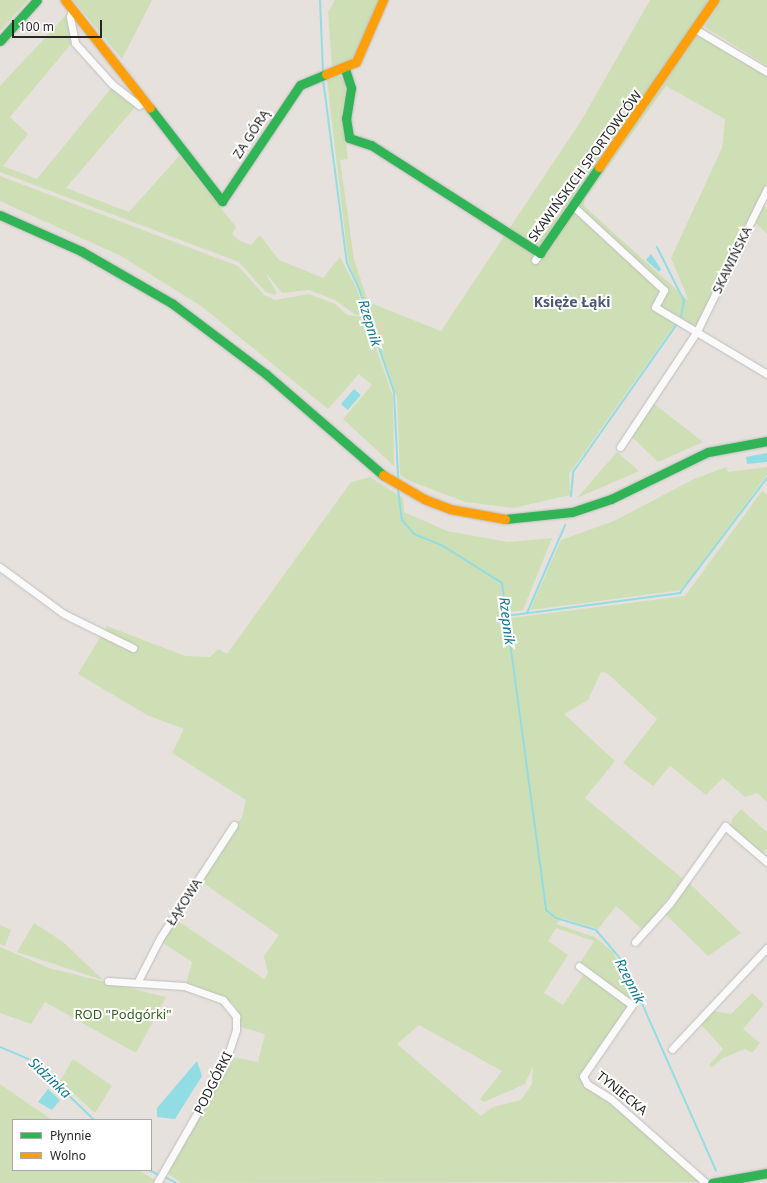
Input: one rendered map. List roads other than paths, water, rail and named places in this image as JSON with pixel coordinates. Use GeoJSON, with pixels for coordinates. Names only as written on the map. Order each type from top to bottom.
{"type":"FeatureCollection","features":[{"type":"Feature","properties":{"kind":"street"},"geometry":{"type":"LineString","coordinates":[[0,41],[37,0]]}},
{"type":"Feature","properties":{"kind":"street","name":"ZA GÓRĄ"},"geometry":{"type":"LineString","coordinates":[[65,0],[222,201],[296,89],[306,81],[345,69],[360,56],[383,0]]}},
{"type":"Feature","properties":{"kind":"street","name":"SKAWIŃSKICH SPORTOWCÓW"},"geometry":{"type":"LineString","coordinates":[[345,69],[351,88],[346,118],[349,138],[371,145],[538,256],[714,0]]}},
{"type":"Feature","properties":{"kind":"street"},"geometry":{"type":"LineString","coordinates":[[72,9],[70,17],[75,43],[112,84],[139,105],[145,101]]}},
{"type":"Feature","properties":{"kind":"street"},"geometry":{"type":"LineString","coordinates":[[695,28],[767,72]]}},
{"type":"Feature","properties":{"kind":"street","name":"SKAWIŃSKA"},"geometry":{"type":"LineString","coordinates":[[620,447],[697,331],[767,189]]}},
{"type":"Feature","properties":{"kind":"street"},"geometry":{"type":"LineString","coordinates":[[573,206],[664,290],[656,306],[767,374]]}},
{"type":"Feature","properties":{"kind":"street"},"geometry":{"type":"LineString","coordinates":[[0,215],[81,251],[173,304],[260,370],[389,480],[433,503],[473,515],[503,519],[549,517],[598,504],[708,452],[767,441]]}},
{"type":"Feature","properties":{"kind":"street"},"geometry":{"type":"LineString","coordinates":[[0,567],[64,614],[133,648]]}},
{"type":"Feature","properties":{"kind":"street","name":"ŁĄKOWA"},"geometry":{"type":"LineString","coordinates":[[138,981],[160,938],[234,825]]}},
{"type":"Feature","properties":{"kind":"street"},"geometry":{"type":"LineString","coordinates":[[635,942],[670,904],[725,826],[767,862]]}},
{"type":"Feature","properties":{"kind":"street"},"geometry":{"type":"LineString","coordinates":[[672,1049],[767,948]]}},
{"type":"Feature","properties":{"kind":"street","name":"TYNIECKA"},"geometry":{"type":"LineString","coordinates":[[579,966],[632,1005],[583,1076],[587,1084],[612,1099],[706,1183]]}},
{"type":"Feature","properties":{"kind":"street","name":"PODGÓRKI"},"geometry":{"type":"LineString","coordinates":[[108,981],[138,981],[197,989],[223,1000],[236,1016],[236,1030],[224,1066],[158,1181]]}},
{"type":"Feature","properties":{"kind":"street"},"geometry":{"type":"LineString","coordinates":[[717,1182],[767,1173]]}},
{"type":"Feature","properties":{"kind":"water"},"geometry":{"type":"Polygon","coordinates":[[[651,254],[661,269],[659,272],[646,260],[651,254]]]}},
{"type":"Feature","properties":{"kind":"water"},"geometry":{"type":"Polygon","coordinates":[[[354,389],[361,395],[348,410],[341,404],[354,389]]]}},
{"type":"Feature","properties":{"kind":"water"},"geometry":{"type":"Polygon","coordinates":[[[767,453],[767,462],[747,464],[746,457],[767,453]]]}},
{"type":"Feature","properties":{"kind":"water"},"geometry":{"type":"Polygon","coordinates":[[[197,1061],[202,1076],[175,1119],[157,1117],[157,1108],[197,1061]]]}},
{"type":"Feature","properties":{"kind":"water"},"geometry":{"type":"Polygon","coordinates":[[[48,1089],[60,1100],[52,1110],[38,1102],[48,1089]]]}},
{"type":"Feature","properties":{"kind":"waterway","name":"Rzepnik"},"geometry":{"type":"LineString","coordinates":[[320,0],[323,73]]}},
{"type":"Feature","properties":{"kind":"waterway","name":"Rzepnik"},"geometry":{"type":"LineString","coordinates":[[323,79],[347,263],[359,289],[394,392],[398,478]]}},
{"type":"Feature","properties":{"kind":"waterway"},"geometry":{"type":"LineString","coordinates":[[657,247],[684,301],[681,317]]}},
{"type":"Feature","properties":{"kind":"waterway"},"geometry":{"type":"LineString","coordinates":[[571,496],[573,472],[677,324]]}},
{"type":"Feature","properties":{"kind":"waterway"},"geometry":{"type":"LineString","coordinates":[[506,616],[680,593],[767,478]]}},
{"type":"Feature","properties":{"kind":"waterway","name":"Rzepnik"},"geometry":{"type":"LineString","coordinates":[[398,489],[402,520],[414,534],[443,546],[502,583],[546,910],[556,918],[596,930],[624,963],[716,1171]]}},
{"type":"Feature","properties":{"kind":"waterway"},"geometry":{"type":"LineString","coordinates":[[527,613],[565,525]]}},
{"type":"Feature","properties":{"kind":"waterway","name":"Sidzinka"},"geometry":{"type":"LineString","coordinates":[[0,1047],[33,1061],[93,1119]]}},
{"type":"Feature","properties":{"kind":"waterway","name":"Sidzinka"},"geometry":{"type":"LineString","coordinates":[[151,1171],[159,1175]]}},
{"type":"Feature","properties":{"kind":"waterway","name":"Sidzinka"},"geometry":{"type":"LineString","coordinates":[[163,1176],[176,1183]]}},
{"type":"Feature","properties":{"kind":"district","name":"Księże Łąki"},"geometry":{"type":"Point","coordinates":[572,302]}},
{"type":"Feature","properties":{"kind":"park label","name":"ROD \"Podgórki\""},"geometry":{"type":"Point","coordinates":[123,1014]}}]}
